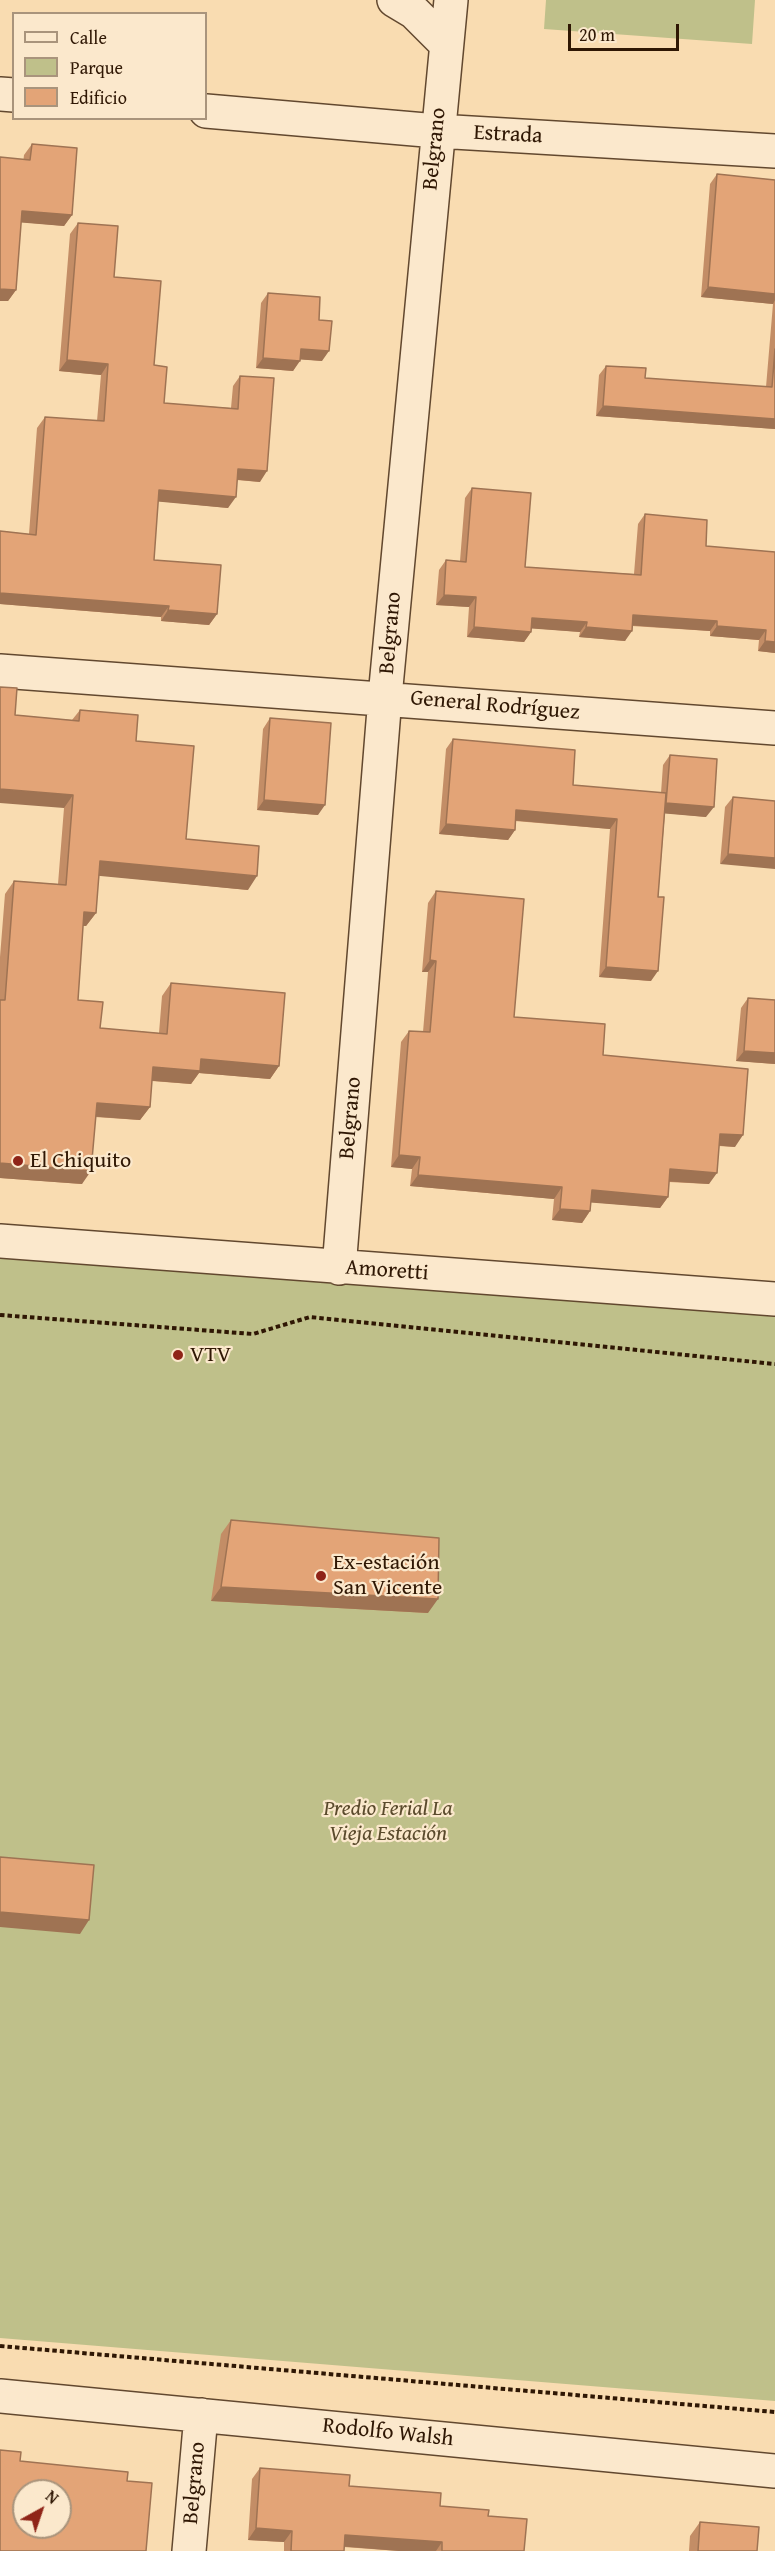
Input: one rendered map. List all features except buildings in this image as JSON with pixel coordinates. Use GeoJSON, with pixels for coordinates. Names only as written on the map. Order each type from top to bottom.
{"type":"FeatureCollection","features":[{"type":"Feature","properties":{"kind":"street"},"geometry":{"type":"LineString","coordinates":[[394,0],[414,12],[446,44]]}},
{"type":"Feature","properties":{"kind":"street","name":"Belgrano"},"geometry":{"type":"LineString","coordinates":[[339,1268],[385,697],[451,0]]}},
{"type":"Feature","properties":{"kind":"street","name":"Estrada"},"geometry":{"type":"LineString","coordinates":[[207,111],[437,131],[775,151]]}},
{"type":"Feature","properties":{"kind":"street","name":"General Rodríguez"},"geometry":{"type":"LineString","coordinates":[[0,671],[385,697],[775,728]]}},
{"type":"Feature","properties":{"kind":"street","name":"Amoretti"},"geometry":{"type":"LineString","coordinates":[[0,1241],[775,1299]]}},
{"type":"Feature","properties":{"kind":"street","name":"Rodolfo Walsh"},"geometry":{"type":"LineString","coordinates":[[0,2396],[775,2471]]}},
{"type":"Feature","properties":{"kind":"street","name":"Belgrano"},"geometry":{"type":"LineString","coordinates":[[189,2551],[201,2415]]}},
{"type":"Feature","properties":{"kind":"path"},"geometry":{"type":"LineString","coordinates":[[0,1315],[253,1334],[310,1317],[775,1364]]}},
{"type":"Feature","properties":{"kind":"path"},"geometry":{"type":"LineString","coordinates":[[0,2346],[775,2412]]}},
{"type":"Feature","properties":{"kind":"green space"},"geometry":{"type":"Polygon","coordinates":[[[546,0],[755,0],[752,44],[544,29],[546,0]]]}},
{"type":"Feature","properties":{"kind":"green space","name":"Predio Ferial La Vieja Estación"},"geometry":{"type":"Polygon","coordinates":[[[0,1247],[775,1306],[775,2401],[0,2338],[0,1247]]]}},
{"type":"Feature","properties":{"kind":"place","name":"El Chiquito"},"geometry":{"type":"Point","coordinates":[18,1161]}},
{"type":"Feature","properties":{"kind":"place","name":"VTV"},"geometry":{"type":"Point","coordinates":[178,1355]}},
{"type":"Feature","properties":{"kind":"place","name":"Ex-estación San Vicente"},"geometry":{"type":"Point","coordinates":[321,1576]}}]}
